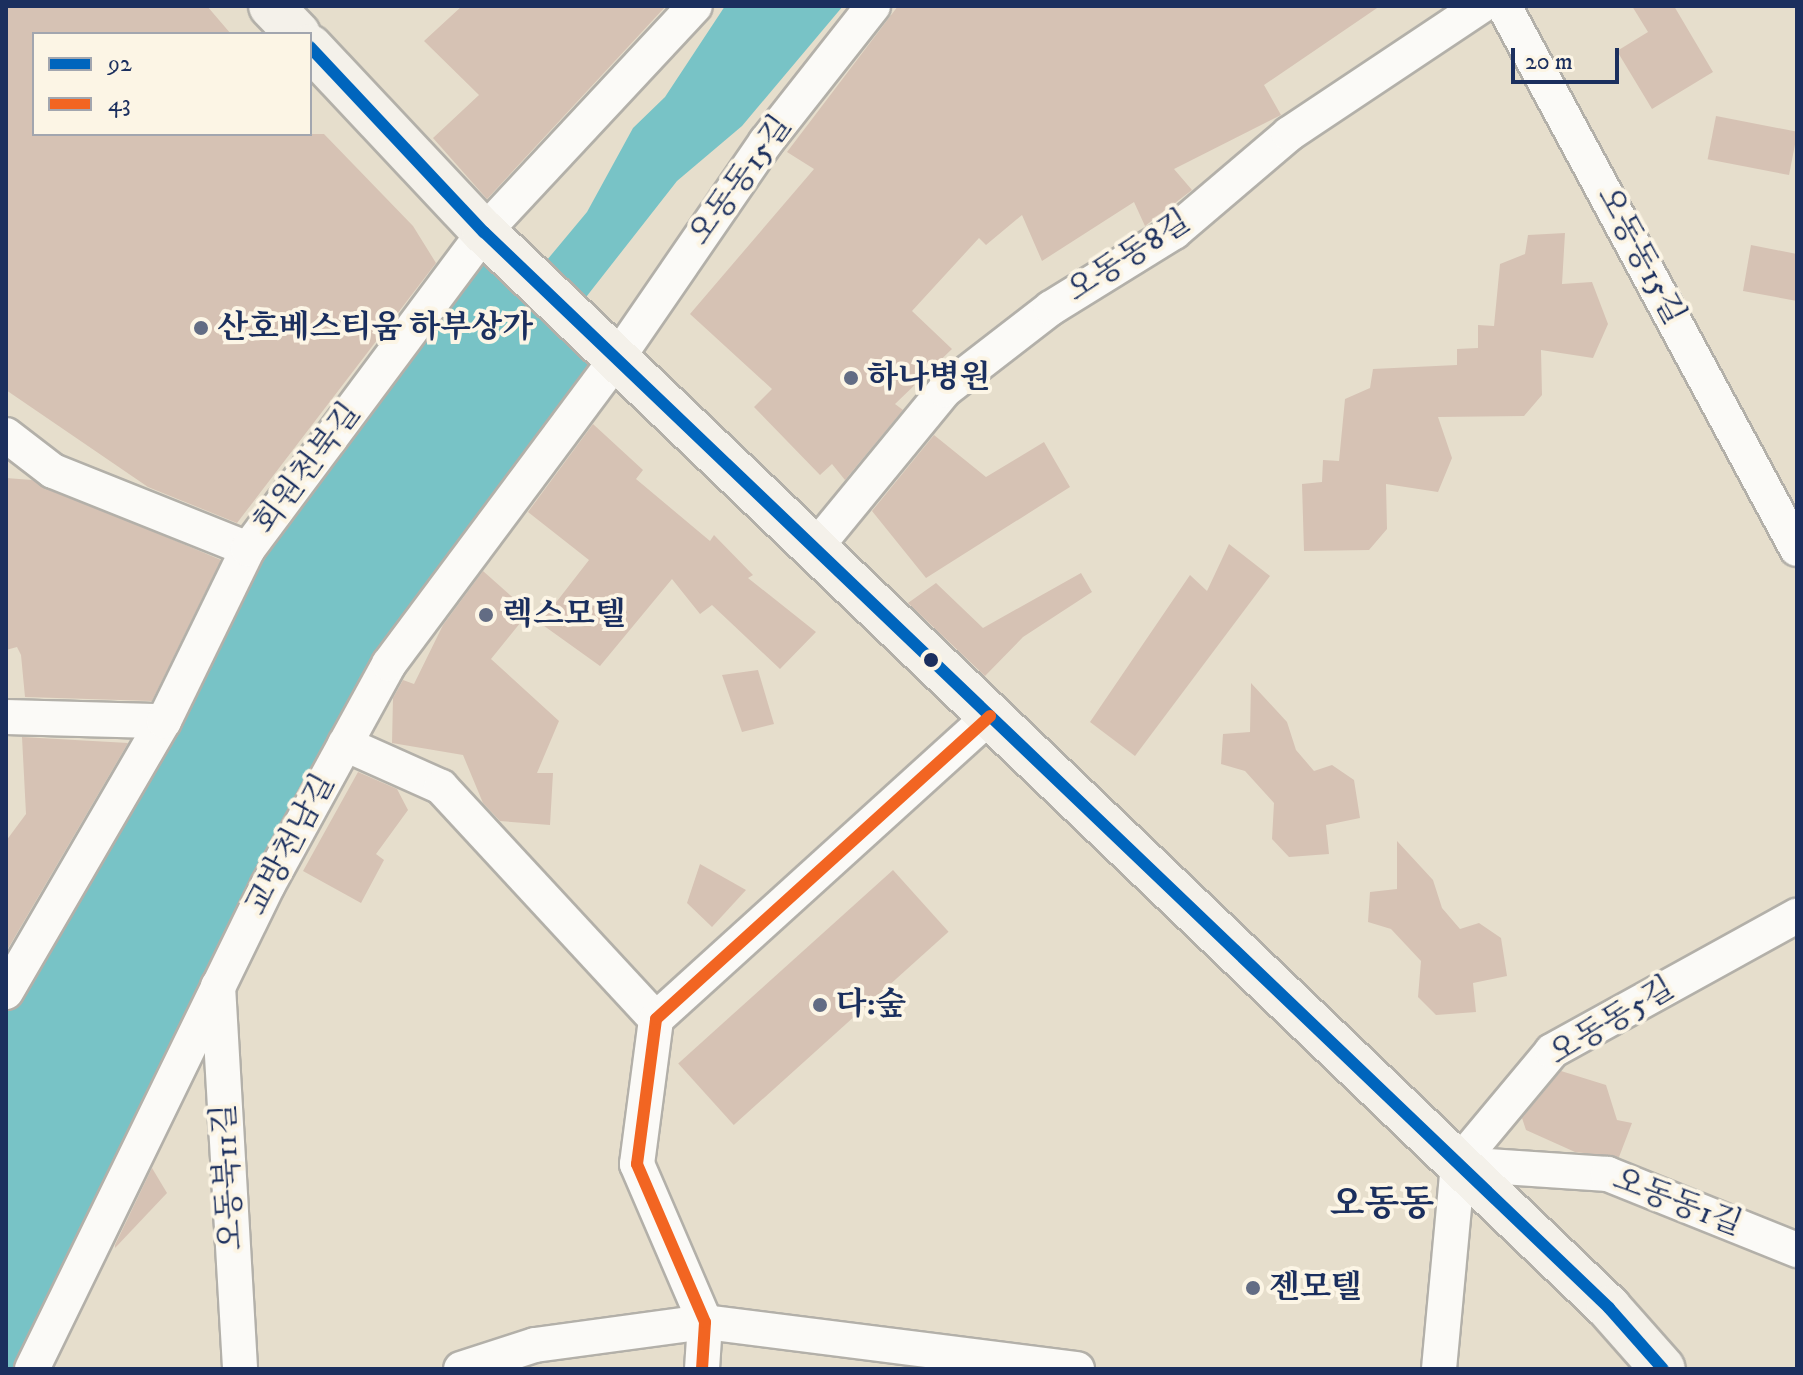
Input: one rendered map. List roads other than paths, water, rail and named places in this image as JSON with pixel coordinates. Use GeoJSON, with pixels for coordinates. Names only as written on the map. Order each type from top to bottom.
{"type":"FeatureCollection","features":[{"type":"Feature","properties":{"kind":"main road"},"geometry":{"type":"LineString","coordinates":[[271,6],[296,32]]}},
{"type":"Feature","properties":{"kind":"main road"},"geometry":{"type":"LineString","coordinates":[[312,49],[484,232],[1458,1164],[1663,1369]]}},
{"type":"Feature","properties":{"kind":"street","name":"회원천북길"},"geometry":{"type":"LineString","coordinates":[[6,992],[164,721],[248,549],[484,232],[695,6]]}},
{"type":"Feature","properties":{"kind":"street","name":"오동동15길"},"geometry":{"type":"LineString","coordinates":[[616,360],[766,142],[873,6]]}},
{"type":"Feature","properties":{"kind":"street","name":"오동동8길"},"geometry":{"type":"LineString","coordinates":[[815,548],[945,390],[1051,308],[1174,232],[1289,134],[1481,6]]}},
{"type":"Feature","properties":{"kind":"street","name":"오동동15길"},"geometry":{"type":"LineString","coordinates":[[1504,6],[1797,549]]}},
{"type":"Feature","properties":{"kind":"street","name":"교방천남길"},"geometry":{"type":"LineString","coordinates":[[32,1369],[218,985],[345,744],[406,639],[616,360]]}},
{"type":"Feature","properties":{"kind":"street"},"geometry":{"type":"LineString","coordinates":[[6,435],[53,471],[248,549]]}},
{"type":"Feature","properties":{"kind":"street"},"geometry":{"type":"LineString","coordinates":[[702,1369],[705,1322],[637,1164],[656,1019],[990,716]]}},
{"type":"Feature","properties":{"kind":"street"},"geometry":{"type":"LineString","coordinates":[[6,717],[164,721]]}},
{"type":"Feature","properties":{"kind":"street"},"geometry":{"type":"LineString","coordinates":[[345,744],[441,787],[656,1019]]}},
{"type":"Feature","properties":{"kind":"street","name":"오동동5길"},"geometry":{"type":"LineString","coordinates":[[1458,1164],[1552,1051],[1797,916]]}},
{"type":"Feature","properties":{"kind":"street","name":"오동북11길"},"geometry":{"type":"LineString","coordinates":[[218,985],[240,1369]]}},
{"type":"Feature","properties":{"kind":"street"},"geometry":{"type":"LineString","coordinates":[[1439,1369],[1458,1164]]}},
{"type":"Feature","properties":{"kind":"street","name":"오동동1길"},"geometry":{"type":"LineString","coordinates":[[1458,1164],[1608,1174],[1797,1250]]}},
{"type":"Feature","properties":{"kind":"street"},"geometry":{"type":"LineString","coordinates":[[461,1369],[535,1345],[705,1322],[1077,1369]]}},
{"type":"Feature","properties":{"kind":"water"},"geometry":{"type":"Polygon","coordinates":[[[725,6],[843,6],[742,126],[677,181],[583,301],[616,360],[389,664],[32,1369],[6,1369],[6,992],[248,549],[484,232],[532,278],[587,212],[633,128],[665,97],[725,6]]]}},
{"type":"Feature","properties":{"kind":"place","name":"산호베스티움 하부상가"},"geometry":{"type":"Point","coordinates":[201,328]}},
{"type":"Feature","properties":{"kind":"place","name":"하나병원"},"geometry":{"type":"Point","coordinates":[851,378]}},
{"type":"Feature","properties":{"kind":"place","name":"렉스모텔"},"geometry":{"type":"Point","coordinates":[486,615]}},
{"type":"Feature","properties":{"kind":"place","name":"다:숲"},"geometry":{"type":"Point","coordinates":[820,1005]}},
{"type":"Feature","properties":{"kind":"place","name":"젠모텔"},"geometry":{"type":"Point","coordinates":[1253,1288]}},
{"type":"Feature","properties":{"kind":"district","name":"오동동"},"geometry":{"type":"Point","coordinates":[1382,1205]}}]}
